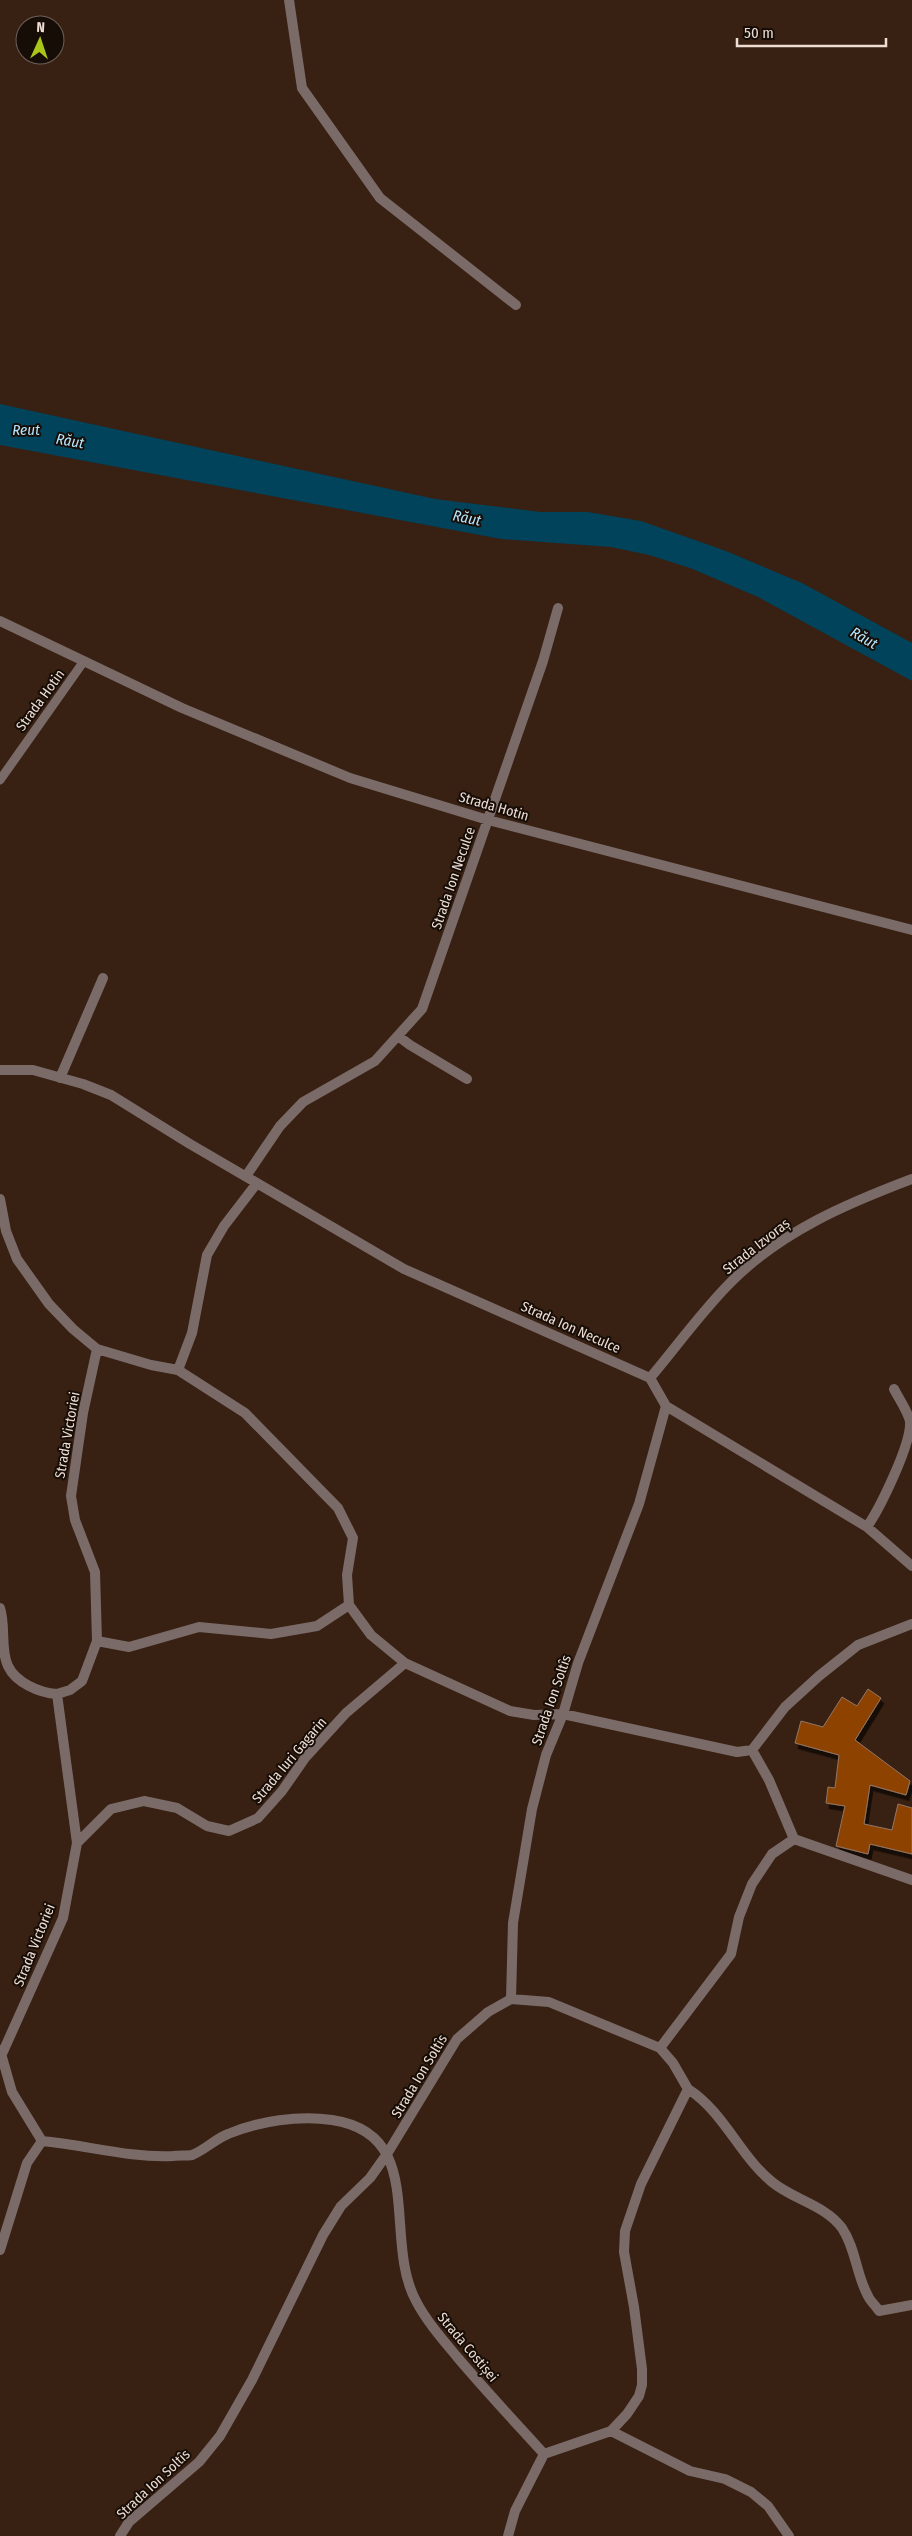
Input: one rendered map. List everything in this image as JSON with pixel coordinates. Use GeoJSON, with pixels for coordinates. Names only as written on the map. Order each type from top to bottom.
{"type":"FeatureCollection","features":[{"type":"Feature","properties":{"kind":"street"},"geometry":{"type":"LineString","coordinates":[[288,0],[302,88],[380,198],[516,305]]}},
{"type":"Feature","properties":{"kind":"street","name":"Strada Ion Neculce"},"geometry":{"type":"LineString","coordinates":[[246,1176],[280,1126],[303,1102],[375,1061],[422,1010],[488,820],[558,608]]}},
{"type":"Feature","properties":{"kind":"street","name":"Strada Hotin"},"geometry":{"type":"LineString","coordinates":[[0,622],[182,708],[350,778],[488,820],[912,930]]}},
{"type":"Feature","properties":{"kind":"street"},"geometry":{"type":"LineString","coordinates":[[60,1078],[103,978]]}},
{"type":"Feature","properties":{"kind":"street"},"geometry":{"type":"LineString","coordinates":[[398,1036],[467,1079]]}},
{"type":"Feature","properties":{"kind":"street","name":"Strada Ion Neculce"},"geometry":{"type":"LineString","coordinates":[[0,1070],[33,1070],[112,1095],[404,1269],[650,1378]]}},
{"type":"Feature","properties":{"kind":"street","name":"Strada Izvoraș"},"geometry":{"type":"LineString","coordinates":[[650,1378],[731,1281],[789,1235],[850,1202],[912,1179]]}},
{"type":"Feature","properties":{"kind":"street"},"geometry":{"type":"LineString","coordinates":[[178,1370],[192,1333],[207,1256],[224,1226],[257,1183]]}},
{"type":"Feature","properties":{"kind":"street"},"geometry":{"type":"LineString","coordinates":[[0,1199],[6,1231],[18,1259],[49,1304],[73,1329],[97,1349],[151,1365],[178,1370],[245,1413],[338,1508],[353,1538],[347,1575],[350,1605],[371,1636],[405,1663],[510,1711],[534,1715],[563,1714],[723,1751],[737,1752],[752,1750],[785,1707],[819,1676],[858,1645],[912,1624]]}},
{"type":"Feature","properties":{"kind":"street","name":"Strada Victoriei"},"geometry":{"type":"LineString","coordinates":[[42,2141],[12,2092],[1,2052],[63,1918],[77,1843],[57,1694],[70,1690],[82,1681],[97,1641],[95,1572],[75,1520],[71,1496],[83,1413],[97,1349]]}},
{"type":"Feature","properties":{"kind":"street"},"geometry":{"type":"LineString","coordinates":[[650,1378],[666,1406],[867,1527],[912,1566]]}},
{"type":"Feature","properties":{"kind":"street"},"geometry":{"type":"LineString","coordinates":[[867,1527],[879,1509],[906,1452],[910,1422],[894,1389]]}},
{"type":"Feature","properties":{"kind":"street","name":"Strada Ion Soltîs"},"geometry":{"type":"LineString","coordinates":[[120,2536],[129,2522],[199,2462],[220,2436],[252,2380],[322,2235],[341,2206],[370,2178],[387,2154],[457,2039],[488,2012],[511,1999],[513,1923],[532,1809],[546,1755],[563,1714],[578,1663],[639,1504],[666,1406]]}},
{"type":"Feature","properties":{"kind":"street"},"geometry":{"type":"LineString","coordinates":[[97,1641],[129,1647],[199,1628],[271,1634],[317,1626],[350,1605]]}},
{"type":"Feature","properties":{"kind":"street"},"geometry":{"type":"LineString","coordinates":[[0,1608],[4,1620],[8,1666],[25,1684],[44,1693],[57,1694]]}},
{"type":"Feature","properties":{"kind":"street","name":"Strada Iuri Gagarin"},"geometry":{"type":"LineString","coordinates":[[77,1843],[111,1809],[144,1801],[177,1808],[207,1826],[229,1831],[258,1818],[282,1791],[305,1758],[346,1713],[405,1663]]}},
{"type":"Feature","properties":{"kind":"street"},"geometry":{"type":"LineString","coordinates":[[752,1750],[769,1780],[794,1839],[912,1880]]}},
{"type":"Feature","properties":{"kind":"street"},"geometry":{"type":"LineString","coordinates":[[660,2048],[731,1954],[739,1917],[752,1884],[772,1854],[794,1839]]}},
{"type":"Feature","properties":{"kind":"street"},"geometry":{"type":"LineString","coordinates":[[511,1999],[549,2002],[660,2048],[673,2063],[688,2089],[710,2106],[771,2181],[789,2194],[824,2211],[841,2226],[852,2245],[868,2296],[879,2311],[912,2305]]}},
{"type":"Feature","properties":{"kind":"street"},"geometry":{"type":"LineString","coordinates":[[508,2536],[515,2511],[544,2454],[611,2431],[639,2396],[642,2385],[634,2307],[624,2252],[625,2231],[641,2184],[688,2089]]}},
{"type":"Feature","properties":{"kind":"street"},"geometry":{"type":"LineString","coordinates":[[0,2250],[27,2163],[42,2141],[78,2144],[148,2157],[192,2155],[228,2134],[273,2122],[298,2118],[332,2120],[361,2126],[379,2141],[387,2154]]}},
{"type":"Feature","properties":{"kind":"street","name":"Strada Costișei"},"geometry":{"type":"LineString","coordinates":[[387,2154],[398,2194],[400,2242],[404,2266],[414,2299],[428,2323],[544,2454]]}},
{"type":"Feature","properties":{"kind":"street"},"geometry":{"type":"LineString","coordinates":[[611,2431],[690,2471],[725,2479],[751,2492],[768,2506],[789,2536]]}},
{"type":"Feature","properties":{"kind":"lane","name":"Strada Hotin"},"geometry":{"type":"LineString","coordinates":[[0,780],[84,662]]}},
{"type":"Feature","properties":{"kind":"water","name":"Reut"},"geometry":{"type":"Polygon","coordinates":[[[0,404],[435,499],[541,512],[588,512],[641,521],[726,551],[802,583],[912,643],[912,681],[758,597],[690,568],[649,555],[611,547],[501,539],[0,445],[0,404]]]}},
{"type":"Feature","properties":{"kind":"building"},"geometry":{"type":"Polygon","coordinates":[[[868,1689],[881,1698],[855,1740],[910,1781],[906,1795],[870,1785],[864,1824],[892,1830],[898,1804],[912,1808],[912,1854],[870,1844],[868,1854],[836,1846],[845,1806],[826,1803],[828,1787],[835,1788],[839,1755],[795,1743],[801,1721],[823,1727],[842,1697],[857,1706],[868,1689]]]}},
{"type":"Feature","properties":{"kind":"water label","name":"Răut"},"geometry":{"type":"Point","coordinates":[70,441]}},
{"type":"Feature","properties":{"kind":"water label","name":"Răut"},"geometry":{"type":"Point","coordinates":[467,518]}},
{"type":"Feature","properties":{"kind":"water label","name":"Răut"},"geometry":{"type":"Point","coordinates":[864,638]}}]}
